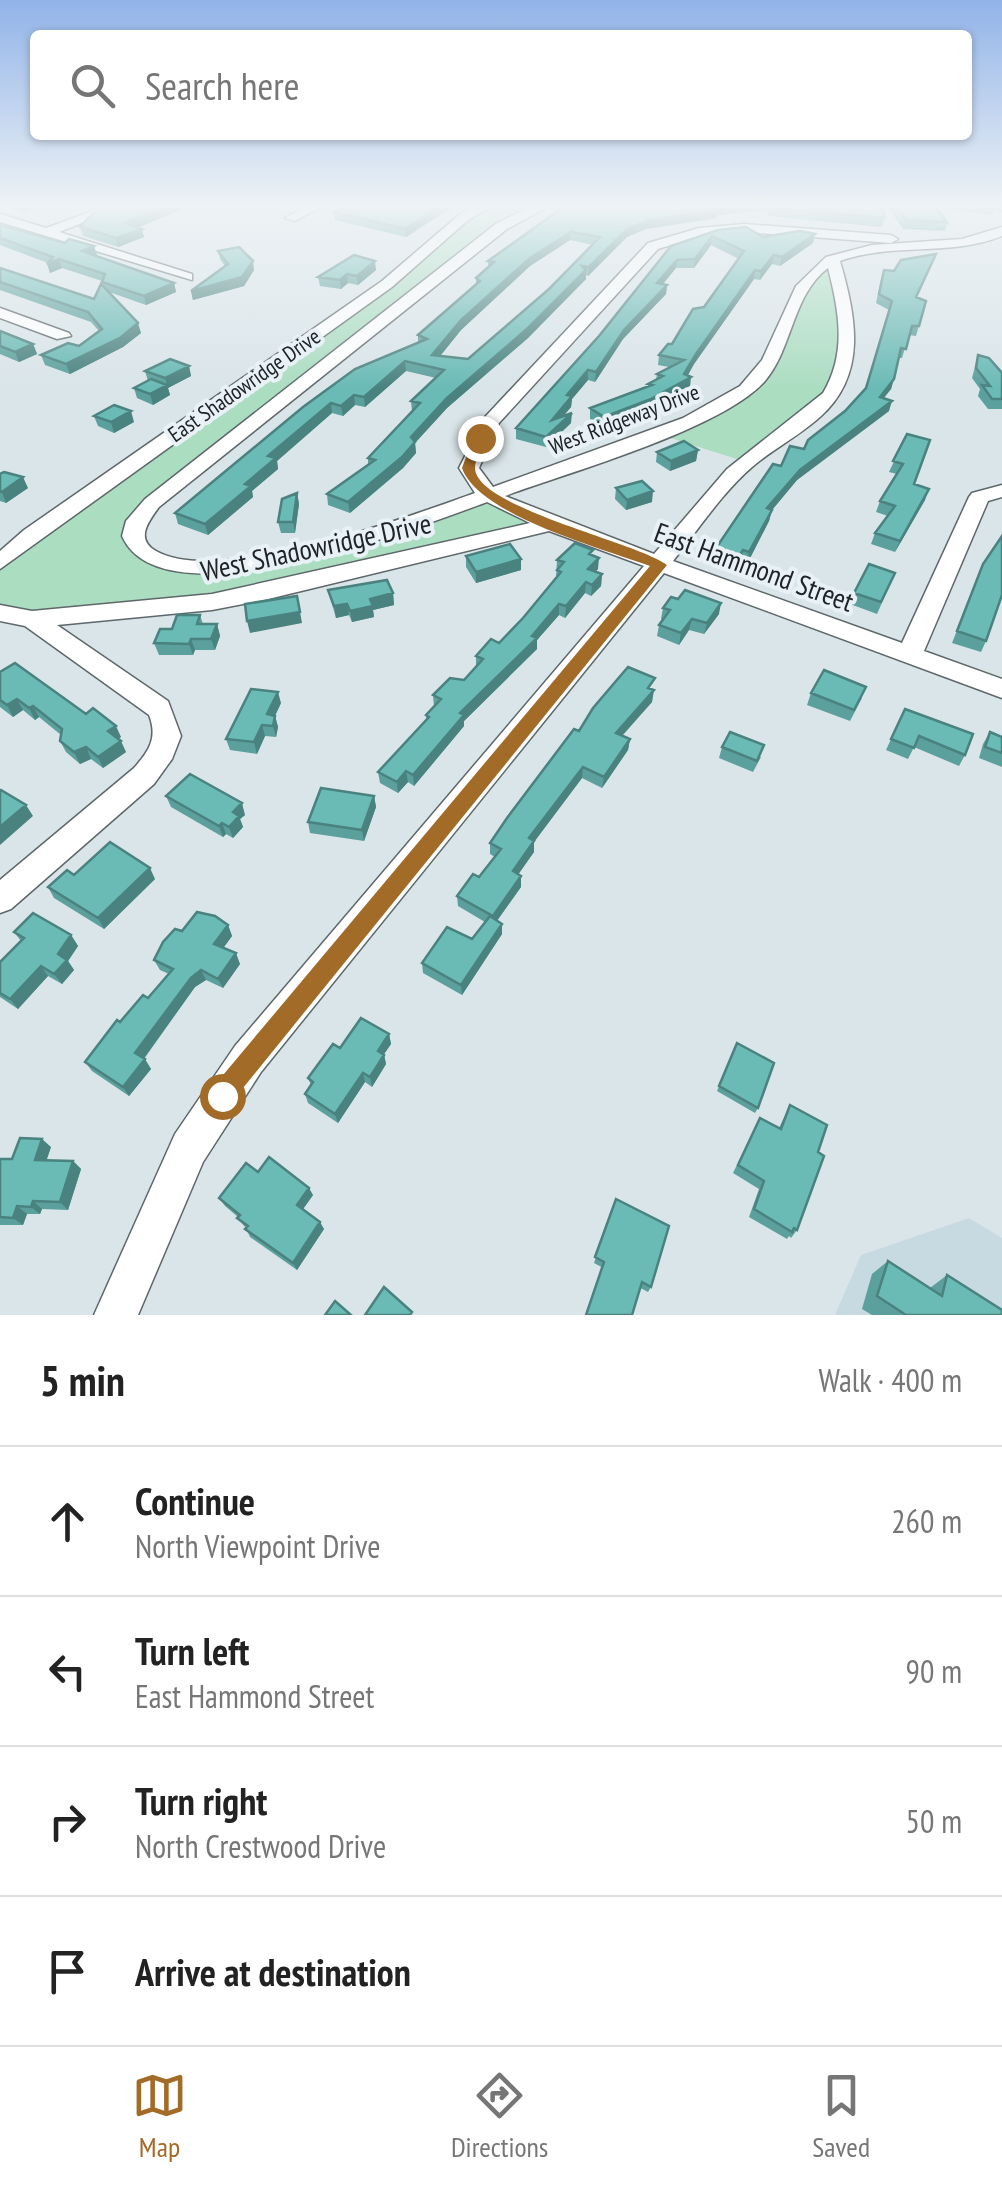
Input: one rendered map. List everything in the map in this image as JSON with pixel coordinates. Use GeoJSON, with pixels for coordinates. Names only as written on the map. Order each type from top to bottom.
{"type":"FeatureCollection","features":[{"type":"Feature","properties":{"kind":"street"},"geometry":{"type":"LineString","coordinates":[[154,266],[188,277]]}},
{"type":"Feature","properties":{"kind":"street","name":"East Shadowridge Drive"},"geometry":{"type":"LineString","coordinates":[[0,562],[32,535],[407,266]]}},
{"type":"Feature","properties":{"kind":"street","name":"West Ridgeway Drive"},"geometry":{"type":"LineString","coordinates":[[456,266],[152,503],[135,523],[132,536],[139,550],[157,562],[183,567],[262,562],[338,546],[694,419],[745,390],[770,364],[809,275],[822,266]]}},
{"type":"Feature","properties":{"kind":"street"},"geometry":{"type":"LineString","coordinates":[[489,494],[473,481],[469,468],[485,428],[634,266]]}},
{"type":"Feature","properties":{"kind":"street"},"geometry":{"type":"LineString","coordinates":[[116,1315],[189,1148],[248,1059],[734,473],[816,412],[840,382],[847,357],[848,326],[835,266]]}},
{"type":"Feature","properties":{"kind":"street"},"geometry":{"type":"LineString","coordinates":[[0,312],[63,336]]}},
{"type":"Feature","properties":{"kind":"street"},"geometry":{"type":"LineString","coordinates":[[910,656],[979,497],[993,492]]}},
{"type":"Feature","properties":{"kind":"street","name":"East Hammond Street"},"geometry":{"type":"LineString","coordinates":[[489,494],[551,524],[1002,689]]}},
{"type":"Feature","properties":{"kind":"street","name":"West Shadowridge Drive"},"geometry":{"type":"LineString","coordinates":[[32,619],[264,593],[551,524]]}},
{"type":"Feature","properties":{"kind":"street"},"geometry":{"type":"LineString","coordinates":[[0,613],[32,619],[159,708],[168,723],[168,740],[144,776],[0,898]]}},
{"type":"Feature","properties":{"kind":"shaded area"},"geometry":{"type":"Polygon","coordinates":[[[969,1218],[1002,1238],[1002,1315],[835,1315],[861,1255],[969,1218]]]}},
{"type":"Feature","properties":{"kind":"green space"},"geometry":{"type":"Polygon","coordinates":[[[409,266],[458,266],[135,523],[157,562],[262,562],[489,495],[551,524],[264,593],[32,619],[0,613],[0,562],[409,266]]]}},
{"type":"Feature","properties":{"kind":"green space"},"geometry":{"type":"Polygon","coordinates":[[[822,266],[835,266],[846,311],[840,383],[746,462],[655,433],[745,391],[809,275],[822,266]]]}},
{"type":"Feature","properties":{"kind":"building"},"geometry":{"type":"Polygon","coordinates":[[[82,266],[126,266],[174,283],[144,296],[102,282],[105,274],[82,266]]]}},
{"type":"Feature","properties":{"kind":"building"},"geometry":{"type":"Polygon","coordinates":[[[225,266],[249,266],[242,277],[191,291],[225,266]]]}},
{"type":"Feature","properties":{"kind":"building"},"geometry":{"type":"Polygon","coordinates":[[[335,266],[369,266],[357,276],[347,274],[340,280],[318,277],[335,266]]]}},
{"type":"Feature","properties":{"kind":"building"},"geometry":{"type":"Polygon","coordinates":[[[489,266],[521,266],[461,320],[432,355],[468,359],[571,266],[586,270],[528,328],[447,398],[411,437],[415,442],[402,457],[348,502],[327,494],[375,460],[368,458],[420,403],[411,401],[444,370],[405,361],[364,397],[354,395],[341,406],[331,403],[268,456],[276,458],[245,484],[251,486],[205,524],[175,513],[355,369],[427,339],[418,335],[480,281],[476,278],[489,266]]]}},
{"type":"Feature","properties":{"kind":"building"},"geometry":{"type":"Polygon","coordinates":[[[655,266],[671,266],[657,283],[667,285],[624,330],[596,372],[588,370],[552,420],[572,413],[546,437],[516,428],[599,336],[655,266]]]}},
{"type":"Feature","properties":{"kind":"building"},"geometry":{"type":"Polygon","coordinates":[[[733,266],[765,266],[761,271],[755,270],[696,354],[684,374],[691,377],[651,399],[604,417],[590,408],[652,385],[648,384],[663,376],[657,374],[684,360],[659,355],[672,344],[693,309],[704,307],[733,266]]]}},
{"type":"Feature","properties":{"kind":"building"},"geometry":{"type":"Polygon","coordinates":[[[897,266],[930,266],[916,297],[926,301],[919,326],[912,326],[906,349],[901,348],[894,379],[880,397],[892,401],[800,470],[767,508],[772,510],[749,552],[743,550],[739,556],[716,548],[773,464],[781,466],[790,446],[804,449],[808,440],[845,411],[866,388],[892,301],[879,294],[884,270],[894,271],[897,266]]]}},
{"type":"Feature","properties":{"kind":"building"},"geometry":{"type":"Polygon","coordinates":[[[0,268],[94,299],[101,284],[138,323],[120,338],[66,364],[41,355],[68,343],[79,346],[102,329],[88,312],[0,282],[0,268]]]}},
{"type":"Feature","properties":{"kind":"building"},"geometry":{"type":"Polygon","coordinates":[[[0,331],[33,344],[15,352],[0,346],[0,331]]]}},
{"type":"Feature","properties":{"kind":"building"},"geometry":{"type":"Polygon","coordinates":[[[978,355],[989,358],[1002,373],[1002,399],[992,399],[982,385],[990,386],[976,368],[978,355]]]}},
{"type":"Feature","properties":{"kind":"building"},"geometry":{"type":"Polygon","coordinates":[[[170,359],[189,366],[165,378],[145,371],[170,359]]]}},
{"type":"Feature","properties":{"kind":"building"},"geometry":{"type":"Polygon","coordinates":[[[151,379],[167,385],[150,394],[134,388],[151,379]]]}},
{"type":"Feature","properties":{"kind":"building"},"geometry":{"type":"Polygon","coordinates":[[[114,405],[131,411],[111,422],[94,416],[114,405]]]}},
{"type":"Feature","properties":{"kind":"building"},"geometry":{"type":"Polygon","coordinates":[[[907,434],[930,440],[914,484],[929,489],[900,541],[875,533],[895,506],[880,501],[903,464],[893,461],[907,434]]]}},
{"type":"Feature","properties":{"kind":"building"},"geometry":{"type":"Polygon","coordinates":[[[684,441],[698,450],[671,461],[657,452],[684,441]]]}},
{"type":"Feature","properties":{"kind":"building"},"geometry":{"type":"Polygon","coordinates":[[[0,474],[23,477],[2,492],[0,474]]]}},
{"type":"Feature","properties":{"kind":"building"},"geometry":{"type":"Polygon","coordinates":[[[642,481],[653,491],[627,500],[616,488],[642,481]]]}},
{"type":"Feature","properties":{"kind":"building"},"geometry":{"type":"Polygon","coordinates":[[[297,493],[293,522],[278,522],[282,499],[297,493]]]}},
{"type":"Feature","properties":{"kind":"building"},"geometry":{"type":"Polygon","coordinates":[[[1002,536],[1002,595],[986,641],[957,631],[983,564],[1002,536]]]}},
{"type":"Feature","properties":{"kind":"building"},"geometry":{"type":"Polygon","coordinates":[[[575,543],[593,550],[589,554],[599,558],[588,569],[602,574],[592,585],[586,582],[566,606],[559,604],[532,636],[537,638],[460,713],[464,715],[413,775],[406,771],[397,782],[378,772],[429,717],[426,715],[441,699],[433,695],[450,678],[464,680],[483,659],[476,656],[491,639],[499,643],[523,618],[561,572],[557,570],[564,562],[557,560],[575,543]]]}},
{"type":"Feature","properties":{"kind":"building"},"geometry":{"type":"Polygon","coordinates":[[[510,544],[521,559],[476,572],[466,556],[510,544]]]}},
{"type":"Feature","properties":{"kind":"building"},"geometry":{"type":"Polygon","coordinates":[[[869,564],[895,573],[881,602],[854,593],[869,564]]]}},
{"type":"Feature","properties":{"kind":"building"},"geometry":{"type":"Polygon","coordinates":[[[387,580],[393,593],[370,599],[373,606],[350,611],[347,604],[334,606],[328,590],[387,580]]]}},
{"type":"Feature","properties":{"kind":"building"},"geometry":{"type":"Polygon","coordinates":[[[685,590],[721,603],[707,623],[692,619],[681,633],[659,625],[670,610],[663,608],[671,597],[678,599],[685,590]]]}},
{"type":"Feature","properties":{"kind":"building"},"geometry":{"type":"Polygon","coordinates":[[[297,596],[300,612],[247,621],[245,604],[297,596]]]}},
{"type":"Feature","properties":{"kind":"building"},"geometry":{"type":"Polygon","coordinates":[[[177,615],[200,615],[197,624],[217,624],[211,639],[191,639],[189,644],[154,643],[160,629],[172,629],[177,615]]]}},
{"type":"Feature","properties":{"kind":"building"},"geometry":{"type":"Polygon","coordinates":[[[15,663],[86,714],[93,708],[116,726],[108,731],[121,741],[98,757],[86,747],[74,752],[60,741],[62,729],[33,706],[29,708],[17,699],[7,705],[0,700],[0,672],[15,663]]]}},
{"type":"Feature","properties":{"kind":"building"},"geometry":{"type":"Polygon","coordinates":[[[628,667],[655,678],[648,688],[654,690],[616,733],[630,739],[604,777],[583,767],[529,838],[534,841],[513,871],[521,876],[493,916],[457,896],[473,874],[479,877],[501,849],[490,843],[507,818],[574,729],[579,731],[628,667]]]}},
{"type":"Feature","properties":{"kind":"building"},"geometry":{"type":"Polygon","coordinates":[[[824,670],[866,687],[854,710],[811,693],[824,670]]]}},
{"type":"Feature","properties":{"kind":"building"},"geometry":{"type":"Polygon","coordinates":[[[251,689],[278,692],[267,714],[275,716],[273,726],[262,725],[254,742],[226,739],[251,689]]]}},
{"type":"Feature","properties":{"kind":"building"},"geometry":{"type":"Polygon","coordinates":[[[905,709],[973,734],[965,755],[919,736],[914,748],[891,739],[905,709]]]}},
{"type":"Feature","properties":{"kind":"building"},"geometry":{"type":"Polygon","coordinates":[[[730,732],[764,745],[757,761],[722,747],[730,732]]]}},
{"type":"Feature","properties":{"kind":"building"},"geometry":{"type":"Polygon","coordinates":[[[990,732],[1002,737],[1002,753],[985,747],[990,732]]]}},
{"type":"Feature","properties":{"kind":"building"},"geometry":{"type":"Polygon","coordinates":[[[190,774],[242,803],[233,812],[239,816],[229,827],[222,823],[219,826],[166,796],[190,774]]]}},
{"type":"Feature","properties":{"kind":"building"},"geometry":{"type":"Polygon","coordinates":[[[321,788],[374,796],[362,830],[308,822],[321,788]]]}},
{"type":"Feature","properties":{"kind":"building"},"geometry":{"type":"Polygon","coordinates":[[[0,791],[26,805],[0,827],[0,791]]]}},
{"type":"Feature","properties":{"kind":"building"},"geometry":{"type":"Polygon","coordinates":[[[110,842],[150,868],[98,918],[48,887],[67,870],[74,875],[110,842]]]}},
{"type":"Feature","properties":{"kind":"building"},"geometry":{"type":"Polygon","coordinates":[[[197,912],[215,916],[228,925],[214,944],[236,953],[218,979],[201,970],[191,978],[135,1053],[145,1059],[123,1087],[85,1062],[117,1020],[120,1022],[143,995],[148,998],[173,969],[154,960],[163,942],[175,929],[182,931],[197,912]]]}},
{"type":"Feature","properties":{"kind":"building"},"geometry":{"type":"Polygon","coordinates":[[[33,913],[71,935],[58,954],[67,960],[54,974],[41,966],[10,999],[0,993],[0,962],[24,938],[14,932],[33,913]]]}},
{"type":"Feature","properties":{"kind":"building"},"geometry":{"type":"Polygon","coordinates":[[[490,916],[502,924],[461,985],[422,963],[447,927],[472,939],[490,916]]]}},
{"type":"Feature","properties":{"kind":"building"},"geometry":{"type":"Polygon","coordinates":[[[361,1018],[389,1034],[378,1051],[384,1055],[370,1077],[363,1073],[335,1114],[305,1094],[313,1082],[308,1078],[333,1044],[340,1048],[361,1018]]]}},
{"type":"Feature","properties":{"kind":"building"},"geometry":{"type":"Polygon","coordinates":[[[737,1043],[774,1063],[758,1108],[719,1086],[737,1043]]]}},
{"type":"Feature","properties":{"kind":"building"},"geometry":{"type":"Polygon","coordinates":[[[790,1105],[827,1125],[818,1152],[824,1156],[797,1230],[792,1232],[754,1209],[764,1181],[738,1165],[760,1118],[781,1129],[790,1105]]]}},
{"type":"Feature","properties":{"kind":"building"},"geometry":{"type":"Polygon","coordinates":[[[20,1138],[42,1139],[35,1160],[73,1161],[60,1202],[33,1201],[31,1207],[17,1206],[13,1218],[0,1217],[0,1159],[12,1159],[20,1138]]]}},
{"type":"Feature","properties":{"kind":"building"},"geometry":{"type":"Polygon","coordinates":[[[269,1157],[309,1188],[297,1205],[320,1222],[293,1263],[245,1229],[248,1226],[237,1218],[240,1215],[219,1198],[246,1163],[258,1172],[269,1157]]]}},
{"type":"Feature","properties":{"kind":"building"},"geometry":{"type":"Polygon","coordinates":[[[616,1199],[669,1226],[651,1287],[642,1282],[632,1315],[586,1315],[604,1262],[595,1257],[616,1199]]]}},
{"type":"Feature","properties":{"kind":"building"},"geometry":{"type":"Polygon","coordinates":[[[888,1261],[942,1296],[947,1275],[1002,1310],[1002,1315],[906,1315],[877,1296],[888,1261]]]}},
{"type":"Feature","properties":{"kind":"building"},"geometry":{"type":"Polygon","coordinates":[[[384,1287],[412,1312],[410,1315],[365,1315],[384,1287]]]}},
{"type":"Feature","properties":{"kind":"building"},"geometry":{"type":"Polygon","coordinates":[[[335,1301],[351,1315],[325,1315],[335,1301]]]}},
{"type":"Feature","properties":{"kind":"route"},"geometry":{"type":"LineString","coordinates":[[222,1096],[248,1059],[659,565],[551,524],[489,494],[473,481],[469,468],[480,438]]}}]}
